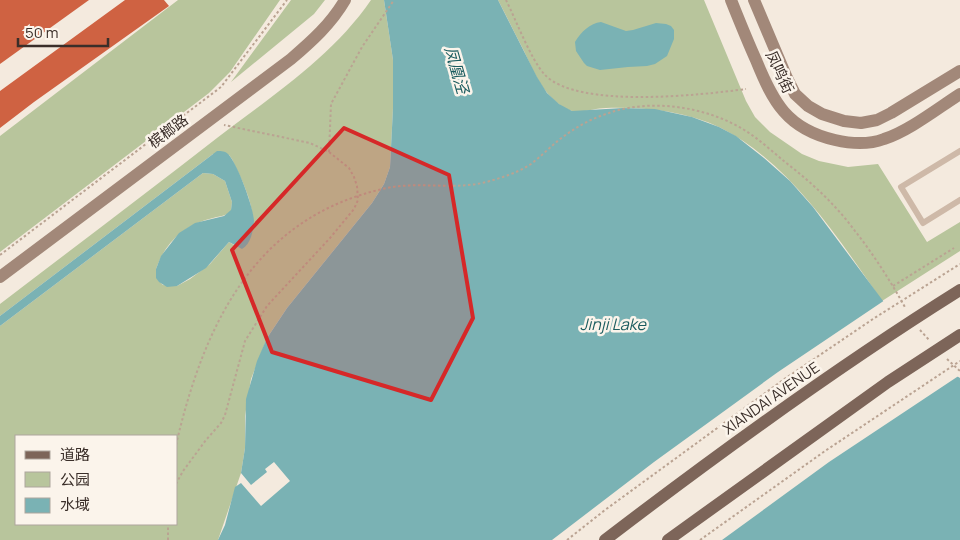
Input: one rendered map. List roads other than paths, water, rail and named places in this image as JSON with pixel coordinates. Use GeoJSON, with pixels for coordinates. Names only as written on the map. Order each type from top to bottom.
{"type":"FeatureCollection","features":[{"type":"Feature","properties":{"kind":"main road","name":"XIANDAI AVENUE"},"geometry":{"type":"LineString","coordinates":[[605,540],[733,444],[865,352],[960,290]]}},
{"type":"Feature","properties":{"kind":"main road"},"geometry":{"type":"LineString","coordinates":[[668,540],[888,382],[960,335]]}},
{"type":"Feature","properties":{"kind":"street","name":"槟榔路"},"geometry":{"type":"LineString","coordinates":[[0,277],[291,59],[316,38],[330,23],[345,0]]}},
{"type":"Feature","properties":{"kind":"street","name":"凤鸣街"},"geometry":{"type":"LineString","coordinates":[[731,0],[768,88],[777,104],[790,118],[806,130],[823,137],[867,144],[885,139],[899,133],[960,94]]}},
{"type":"Feature","properties":{"kind":"street","name":"凤鸣街"},"geometry":{"type":"LineString","coordinates":[[754,0],[786,78],[795,94],[808,106],[822,114],[844,121],[861,123],[877,120],[960,71]]}},
{"type":"Feature","properties":{"kind":"lane"},"geometry":{"type":"LineString","coordinates":[[960,150],[901,187],[923,222],[960,200]]}},
{"type":"Feature","properties":{"kind":"water","name":"Jinji Lake"},"geometry":{"type":"Polygon","coordinates":[[[384,0],[498,0],[537,77],[547,93],[559,104],[572,111],[623,108],[655,109],[692,117],[719,127],[736,136],[790,181],[813,207],[910,337],[947,370],[960,378],[960,540],[218,540],[225,525],[235,487],[241,483],[261,506],[290,481],[274,462],[265,469],[267,472],[251,485],[241,473],[245,448],[246,399],[257,361],[267,338],[287,308],[372,203],[384,184],[390,167],[393,60],[384,0]]]}},
{"type":"Feature","properties":{"kind":"water"},"geometry":{"type":"Polygon","coordinates":[[[601,22],[626,31],[656,23],[666,24],[674,30],[674,39],[667,56],[655,64],[600,70],[587,66],[584,63],[576,51],[575,42],[586,29],[593,24],[601,22]]]}},
{"type":"Feature","properties":{"kind":"water"},"geometry":{"type":"Polygon","coordinates":[[[217,151],[226,152],[232,159],[251,207],[254,221],[253,229],[245,247],[242,249],[229,242],[206,268],[177,286],[167,287],[156,278],[156,269],[161,256],[179,233],[195,223],[224,216],[231,210],[232,202],[225,181],[213,174],[203,173],[0,326],[0,316],[217,151]]]}},
{"type":"Feature","properties":{"kind":"water label","name":"凤凰泾"},"geometry":{"type":"Point","coordinates":[457,70]}}]}
